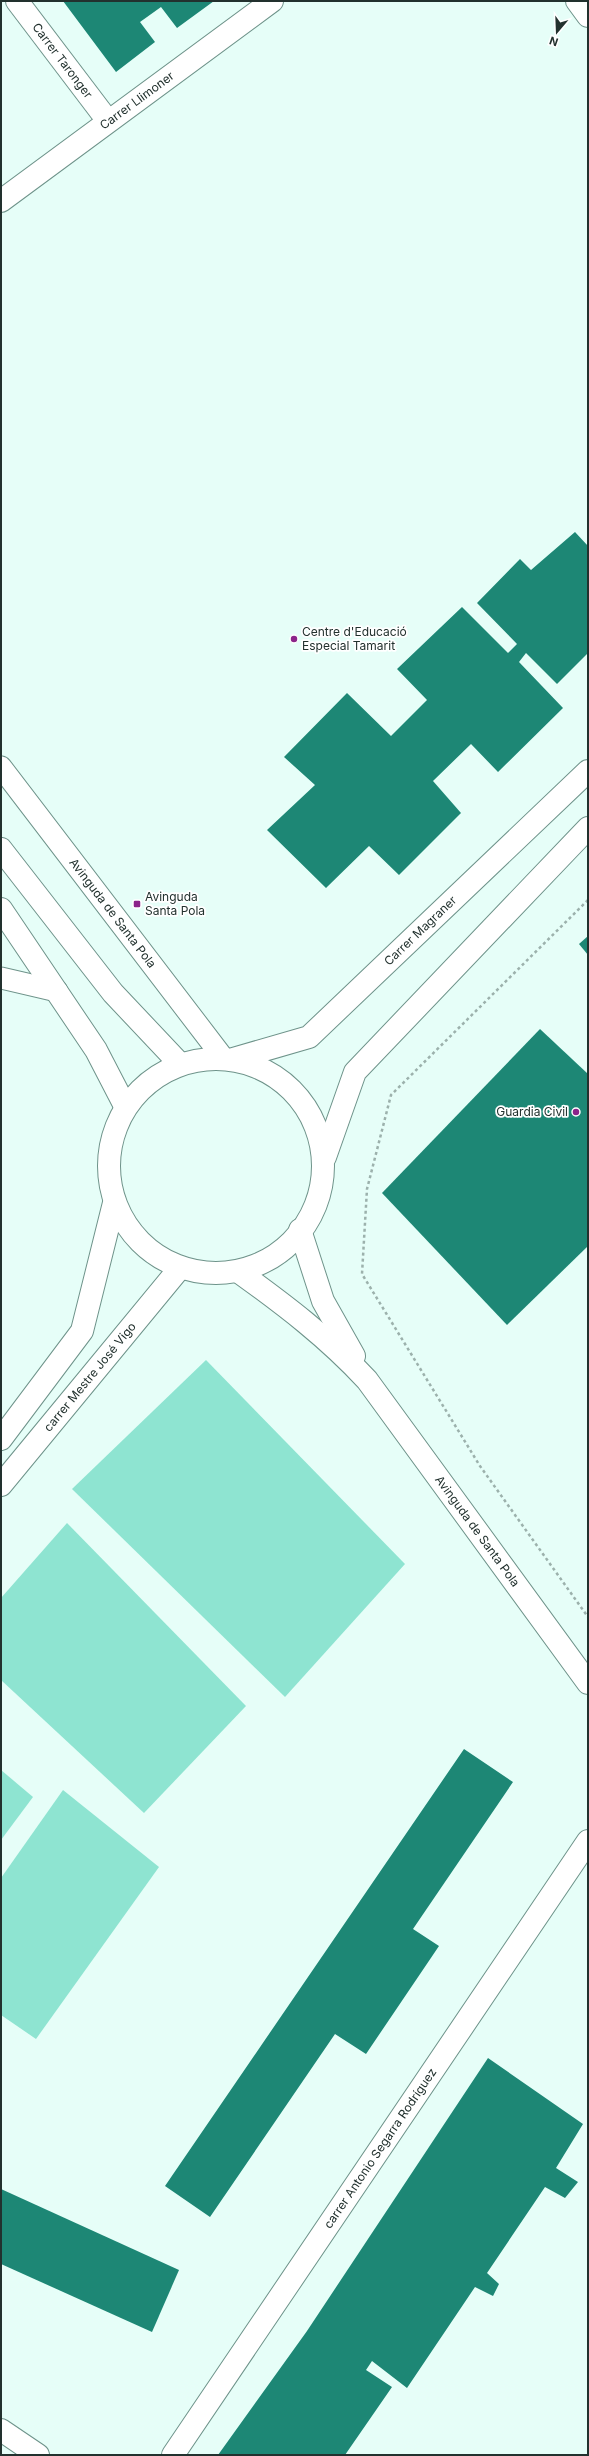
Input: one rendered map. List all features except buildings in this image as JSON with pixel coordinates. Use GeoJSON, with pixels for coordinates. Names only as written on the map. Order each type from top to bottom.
{"type":"FeatureCollection","features":[{"type":"Feature","properties":{"kind":"main road","name":"Carrer Taronger"},"geometry":{"type":"LineString","coordinates":[[17,1],[108,121]]}},
{"type":"Feature","properties":{"kind":"main road","name":"Carrer Llimoner"},"geometry":{"type":"LineString","coordinates":[[1,201],[272,1]]}},
{"type":"Feature","properties":{"kind":"main road"},"geometry":{"type":"LineString","coordinates":[[577,1],[588,16]]}},
{"type":"Feature","properties":{"kind":"main road","name":"Carrer Magraner"},"geometry":{"type":"LineString","coordinates":[[180,1064],[228,1059],[309,1037],[588,770]]}},
{"type":"Feature","properties":{"kind":"main road"},"geometry":{"type":"LineString","coordinates":[[1,849],[113,993],[180,1064],[141,1087],[125,1106],[110,1137],[107,1168],[114,1203],[146,1249],[179,1269],[202,1273],[238,1272],[281,1253],[313,1215],[322,1188],[324,1157],[355,1072],[588,828]]}},
{"type":"Feature","properties":{"kind":"main road"},"geometry":{"type":"LineString","coordinates":[[1,909],[96,1050],[125,1106]]}},
{"type":"Feature","properties":{"kind":"main road"},"geometry":{"type":"LineString","coordinates":[[228,1059],[281,1079],[311,1114],[324,1157]]}},
{"type":"Feature","properties":{"kind":"main road"},"geometry":{"type":"LineString","coordinates":[[1,1439],[82,1331],[114,1203]]}},
{"type":"Feature","properties":{"kind":"main road","name":"Avinguda de Santa Pola"},"geometry":{"type":"LineString","coordinates":[[300,1230],[323,1301],[367,1380]]}},
{"type":"Feature","properties":{"kind":"main road","name":"carrer Mestre José Vigo"},"geometry":{"type":"LineString","coordinates":[[1,1485],[179,1269]]}},
{"type":"Feature","properties":{"kind":"main road","name":"Avinguda de Santa Pola"},"geometry":{"type":"LineString","coordinates":[[238,1272],[295,1312],[340,1351],[367,1380],[588,1683]]}},
{"type":"Feature","properties":{"kind":"main road","name":"carrer Antonio Segarra Rodríguez"},"geometry":{"type":"LineString","coordinates":[[173,2455],[588,1841]]}},
{"type":"Feature","properties":{"kind":"main road"},"geometry":{"type":"LineString","coordinates":[[1,2430],[38,2455]]}},
{"type":"Feature","properties":{"kind":"lane","name":"Avinguda de Santa Pola"},"geometry":{"type":"LineString","coordinates":[[1,767],[228,1059]]}},
{"type":"Feature","properties":{"kind":"lane"},"geometry":{"type":"LineString","coordinates":[[1,978],[57,991]]}},
{"type":"Feature","properties":{"kind":"path"},"geometry":{"type":"LineString","coordinates":[[588,900],[391,1095],[367,1189],[362,1274],[480,1466],[588,1617]]}},
{"type":"Feature","properties":{"kind":"green space"},"geometry":{"type":"Polygon","coordinates":[[[206,1360],[405,1564],[285,1697],[72,1489],[206,1360]]]}},
{"type":"Feature","properties":{"kind":"green space"},"geometry":{"type":"Polygon","coordinates":[[[67,1523],[246,1706],[144,1813],[1,1680],[1,1598],[67,1523]]]}},
{"type":"Feature","properties":{"kind":"green space"},"geometry":{"type":"Polygon","coordinates":[[[1,1770],[33,1797],[1,1840],[1,1770]]]}},
{"type":"Feature","properties":{"kind":"green space"},"geometry":{"type":"Polygon","coordinates":[[[63,1790],[159,1867],[36,2039],[1,2015],[1,1878],[63,1790]]]}},
{"type":"Feature","properties":{"kind":"place","name":"Centre d'Educació Especial Tamarit"},"geometry":{"type":"Point","coordinates":[294,639]}},
{"type":"Feature","properties":{"kind":"place","name":"Avinguda Santa Pola"},"geometry":{"type":"Point","coordinates":[137,904]}},
{"type":"Feature","properties":{"kind":"place","name":"Guardia Civil"},"geometry":{"type":"Point","coordinates":[576,1112]}}]}
